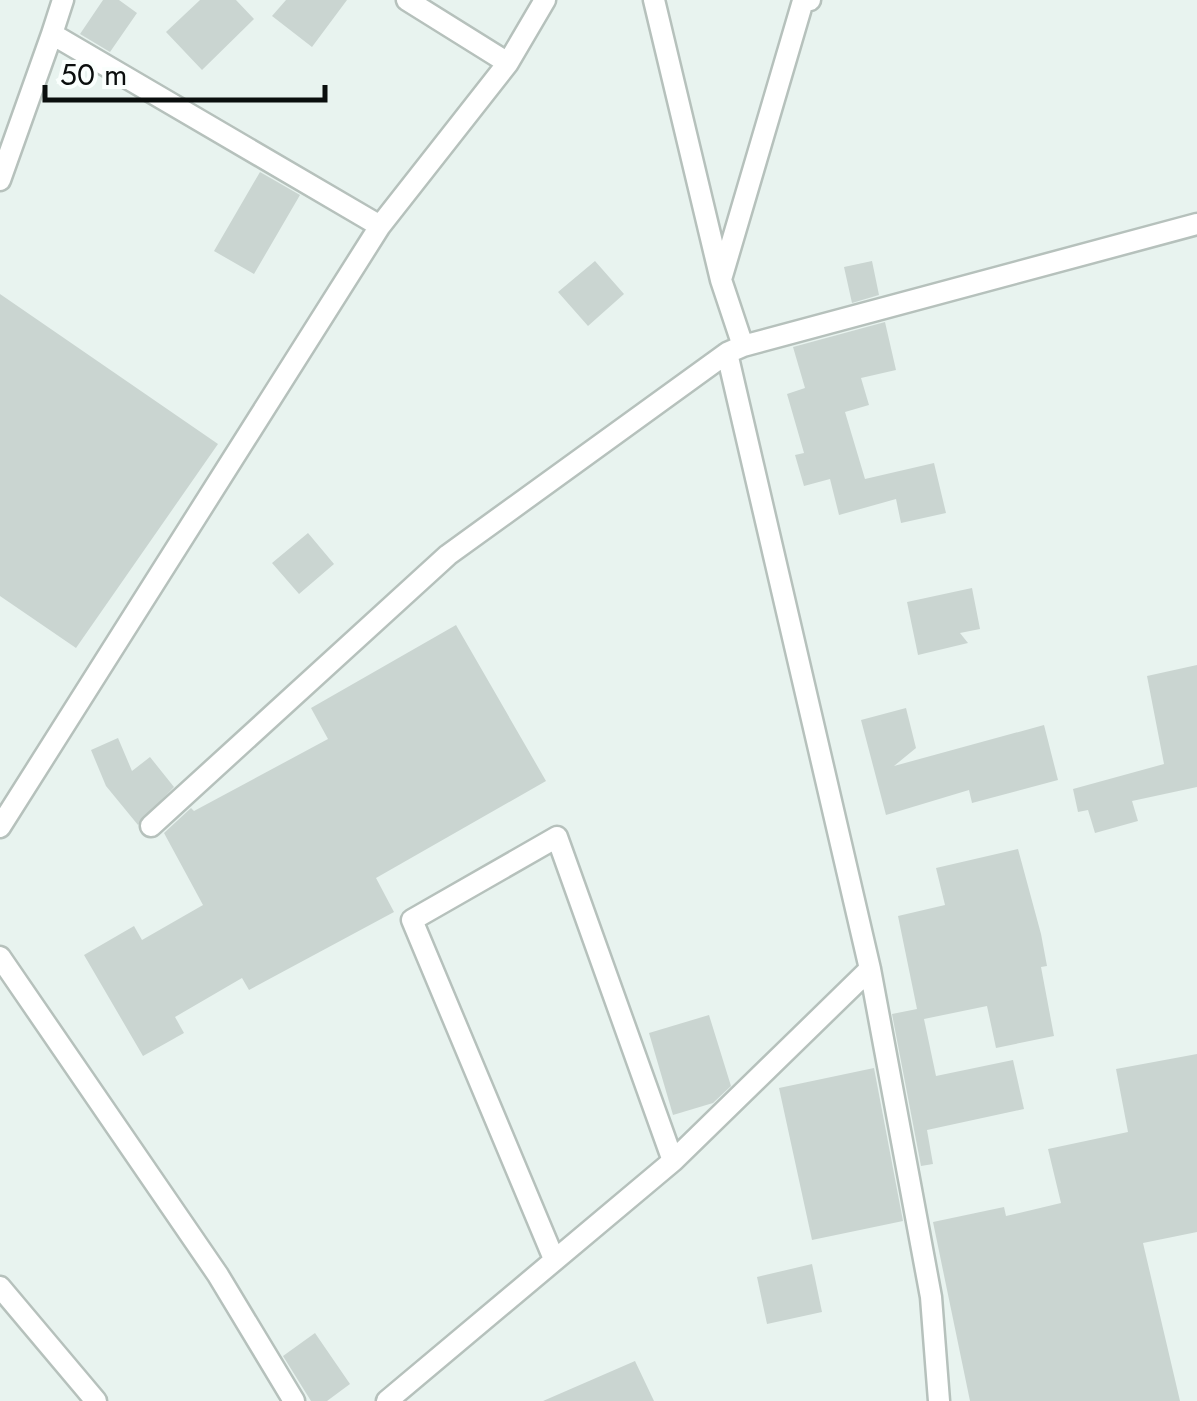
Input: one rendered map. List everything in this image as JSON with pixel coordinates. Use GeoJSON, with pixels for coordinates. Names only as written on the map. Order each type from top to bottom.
{"type":"FeatureCollection","features":[{"type":"Feature","properties":{"kind":"lane"},"geometry":{"type":"LineString","coordinates":[[0,180],[63,0]]}},
{"type":"Feature","properties":{"kind":"lane"},"geometry":{"type":"LineString","coordinates":[[408,0],[508,63]]}},
{"type":"Feature","properties":{"kind":"lane"},"geometry":{"type":"LineString","coordinates":[[0,827],[380,226],[508,63],[545,0]]}},
{"type":"Feature","properties":{"kind":"lane"},"geometry":{"type":"LineString","coordinates":[[654,0],[721,280],[870,968],[931,1298],[939,1401]]}},
{"type":"Feature","properties":{"kind":"lane"},"geometry":{"type":"LineString","coordinates":[[721,280],[803,2],[810,0]]}},
{"type":"Feature","properties":{"kind":"lane"},"geometry":{"type":"LineString","coordinates":[[52,34],[380,226]]}},
{"type":"Feature","properties":{"kind":"lane"},"geometry":{"type":"LineString","coordinates":[[150,826],[448,555],[735,349],[1197,224]]}},
{"type":"Feature","properties":{"kind":"lane"},"geometry":{"type":"LineString","coordinates":[[554,1259],[412,920],[557,837],[673,1161]]}},
{"type":"Feature","properties":{"kind":"lane"},"geometry":{"type":"LineString","coordinates":[[0,957],[218,1275],[294,1401]]}},
{"type":"Feature","properties":{"kind":"lane"},"geometry":{"type":"LineString","coordinates":[[387,1401],[673,1161],[870,968]]}},
{"type":"Feature","properties":{"kind":"lane"},"geometry":{"type":"LineString","coordinates":[[0,1286],[96,1401]]}},
{"type":"Feature","properties":{"kind":"building"},"geometry":{"type":"Polygon","coordinates":[[[103,0],[119,0],[137,13],[110,52],[80,34],[103,0]]]}},
{"type":"Feature","properties":{"kind":"building"},"geometry":{"type":"Polygon","coordinates":[[[200,0],[236,0],[254,19],[202,70],[166,32],[200,0]]]}},
{"type":"Feature","properties":{"kind":"building"},"geometry":{"type":"Polygon","coordinates":[[[286,0],[347,0],[312,47],[272,16],[286,0]]]}},
{"type":"Feature","properties":{"kind":"building"},"geometry":{"type":"Polygon","coordinates":[[[260,172],[300,195],[254,274],[214,251],[260,172]]]}},
{"type":"Feature","properties":{"kind":"building"},"geometry":{"type":"Polygon","coordinates":[[[595,261],[624,294],[588,326],[558,292],[595,261]]]}},
{"type":"Feature","properties":{"kind":"building"},"geometry":{"type":"Polygon","coordinates":[[[872,261],[879,295],[852,303],[844,267],[872,261]]]}},
{"type":"Feature","properties":{"kind":"building"},"geometry":{"type":"Polygon","coordinates":[[[0,294],[218,444],[76,648],[0,596],[0,294]]]}},
{"type":"Feature","properties":{"kind":"building"},"geometry":{"type":"Polygon","coordinates":[[[885,322],[896,370],[861,378],[869,405],[845,412],[865,479],[934,463],[946,513],[901,523],[896,499],[839,515],[830,479],[804,486],[795,455],[804,453],[787,394],[805,388],[793,347],[885,322]]]}},
{"type":"Feature","properties":{"kind":"building"},"geometry":{"type":"Polygon","coordinates":[[[308,533],[334,564],[299,594],[272,563],[308,533]]]}},
{"type":"Feature","properties":{"kind":"building"},"geometry":{"type":"Polygon","coordinates":[[[972,588],[980,629],[960,633],[968,643],[918,655],[907,602],[972,588]]]}},
{"type":"Feature","properties":{"kind":"building"},"geometry":{"type":"Polygon","coordinates":[[[456,625],[546,781],[376,878],[394,912],[249,990],[242,978],[175,1017],[184,1033],[143,1056],[84,955],[134,926],[142,940],[203,905],[164,833],[191,808],[194,811],[328,739],[311,708],[456,625]]]}},
{"type":"Feature","properties":{"kind":"building"},"geometry":{"type":"Polygon","coordinates":[[[1197,665],[1197,787],[1132,801],[1138,821],[1095,833],[1088,810],[1078,812],[1073,789],[1164,764],[1147,676],[1197,665]]]}},
{"type":"Feature","properties":{"kind":"building"},"geometry":{"type":"Polygon","coordinates":[[[906,708],[916,748],[894,766],[1044,725],[1058,780],[972,803],[969,790],[886,815],[861,720],[906,708]]]}},
{"type":"Feature","properties":{"kind":"building"},"geometry":{"type":"Polygon","coordinates":[[[118,738],[132,771],[150,757],[174,787],[138,825],[106,786],[91,750],[118,738]]]}},
{"type":"Feature","properties":{"kind":"building"},"geometry":{"type":"Polygon","coordinates":[[[1018,849],[1041,934],[1047,966],[1041,967],[1054,1036],[996,1048],[987,1006],[924,1019],[936,1076],[1013,1060],[1024,1109],[927,1130],[933,1164],[921,1166],[892,1014],[917,1009],[898,916],[945,905],[936,868],[1018,849]]]}},
{"type":"Feature","properties":{"kind":"building"},"geometry":{"type":"Polygon","coordinates":[[[709,1015],[731,1086],[713,1103],[673,1115],[649,1033],[709,1015]]]}},
{"type":"Feature","properties":{"kind":"building"},"geometry":{"type":"Polygon","coordinates":[[[1197,1054],[1197,1232],[1143,1243],[1180,1401],[970,1401],[933,1222],[1004,1207],[1006,1216],[1061,1203],[1048,1149],[1128,1132],[1116,1069],[1197,1054]]]}},
{"type":"Feature","properties":{"kind":"building"},"geometry":{"type":"Polygon","coordinates":[[[874,1068],[903,1221],[812,1240],[779,1088],[874,1068]]]}},
{"type":"Feature","properties":{"kind":"building"},"geometry":{"type":"Polygon","coordinates":[[[812,1264],[822,1312],[767,1324],[757,1277],[812,1264]]]}},
{"type":"Feature","properties":{"kind":"building"},"geometry":{"type":"Polygon","coordinates":[[[315,1333],[350,1384],[327,1401],[311,1401],[283,1356],[315,1333]]]}},
{"type":"Feature","properties":{"kind":"building"},"geometry":{"type":"Polygon","coordinates":[[[635,1361],[654,1401],[543,1401],[635,1361]]]}}]}
